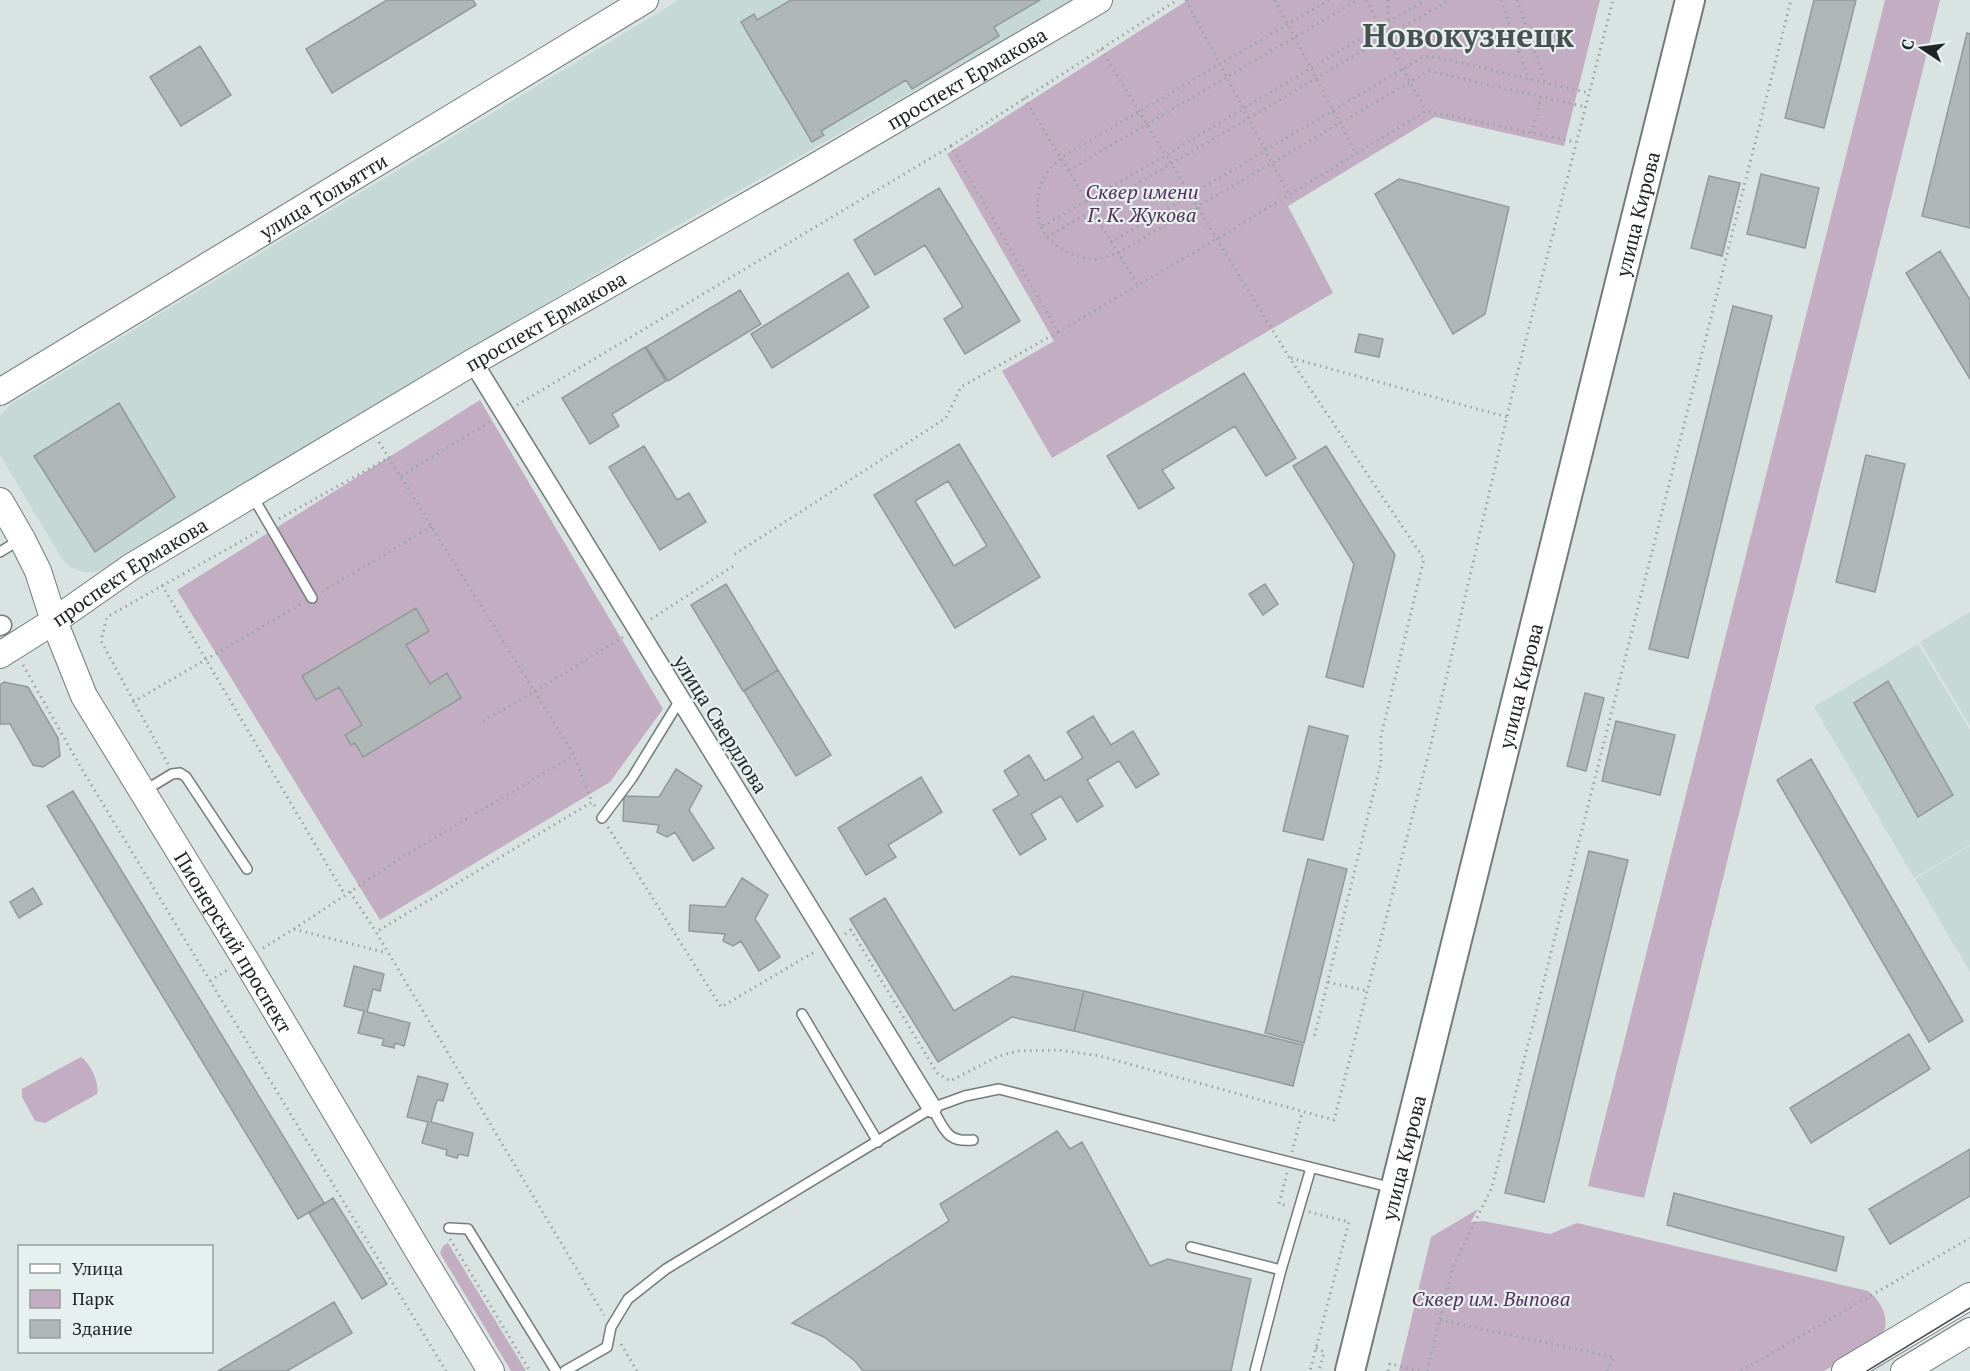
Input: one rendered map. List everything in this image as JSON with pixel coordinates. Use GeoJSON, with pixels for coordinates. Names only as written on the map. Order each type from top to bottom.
{"type":"FeatureCollection","features":[{"type":"Feature","properties":{"kind":"main road","name":"улица Тольятти"},"geometry":{"type":"LineString","coordinates":[[0,392],[645,0]]}},
{"type":"Feature","properties":{"kind":"main road","name":"проспект Ермакова"},"geometry":{"type":"LineString","coordinates":[[4,638],[54,621],[131,567],[473,362],[806,172],[1100,0]]}},
{"type":"Feature","properties":{"kind":"main road","name":"улица Кирова"},"geometry":{"type":"LineString","coordinates":[[1350,1371],[1690,0]]}},
{"type":"Feature","properties":{"kind":"main road","name":"Пионерский проспект"},"geometry":{"type":"LineString","coordinates":[[0,501],[38,572],[54,621],[84,696],[245,959],[491,1371]]}},
{"type":"Feature","properties":{"kind":"main road"},"geometry":{"type":"LineString","coordinates":[[1913,1351],[1968,1300]]}},
{"type":"Feature","properties":{"kind":"main road"},"geometry":{"type":"LineString","coordinates":[[1845,1371],[1970,1331]]}},
{"type":"Feature","properties":{"kind":"street","name":"улица Свердлова"},"geometry":{"type":"LineString","coordinates":[[473,362],[932,1108]]}},
{"type":"Feature","properties":{"kind":"lane"},"geometry":{"type":"LineString","coordinates":[[252,495],[312,598]]}},
{"type":"Feature","properties":{"kind":"lane"},"geometry":{"type":"LineString","coordinates":[[0,552],[22,539]]}},
{"type":"Feature","properties":{"kind":"lane"},"geometry":{"type":"LineString","coordinates":[[602,818],[632,778],[680,700]]}},
{"type":"Feature","properties":{"kind":"lane"},"geometry":{"type":"LineString","coordinates":[[142,792],[173,774],[180,773],[186,777],[247,869]]}},
{"type":"Feature","properties":{"kind":"lane"},"geometry":{"type":"LineString","coordinates":[[802,1014],[878,1142]]}},
{"type":"Feature","properties":{"kind":"lane"},"geometry":{"type":"LineString","coordinates":[[565,1371],[607,1347],[611,1327],[628,1299],[666,1269],[932,1108],[965,1096],[999,1089],[1396,1189]]}},
{"type":"Feature","properties":{"kind":"lane"},"geometry":{"type":"LineString","coordinates":[[932,1108],[954,1140],[973,1140]]}},
{"type":"Feature","properties":{"kind":"lane"},"geometry":{"type":"LineString","coordinates":[[1255,1371],[1311,1168]]}},
{"type":"Feature","properties":{"kind":"lane"},"geometry":{"type":"LineString","coordinates":[[447,1230],[468,1229],[556,1371]]}},
{"type":"Feature","properties":{"kind":"lane"},"geometry":{"type":"LineString","coordinates":[[1191,1247],[1281,1270]]}},
{"type":"Feature","properties":{"kind":"path"},"geometry":{"type":"LineString","coordinates":[[1166,0],[1169,5]]}},
{"type":"Feature","properties":{"kind":"path"},"geometry":{"type":"LineString","coordinates":[[401,476],[951,146],[1177,0]]}},
{"type":"Feature","properties":{"kind":"path"},"geometry":{"type":"LineString","coordinates":[[1186,0],[1289,195]]}},
{"type":"Feature","properties":{"kind":"path"},"geometry":{"type":"LineString","coordinates":[[1275,0],[1356,154]]}},
{"type":"Feature","properties":{"kind":"path"},"geometry":{"type":"LineString","coordinates":[[1329,0],[1052,165],[1041,181],[1036,209],[1041,227],[1047,237],[1058,247],[1073,255],[1095,260],[1118,253],[1429,71],[1586,107]]}},
{"type":"Feature","properties":{"kind":"path"},"geometry":{"type":"LineString","coordinates":[[1069,170],[1358,0]]}},
{"type":"Feature","properties":{"kind":"path"},"geometry":{"type":"LineString","coordinates":[[1366,0],[1426,111]]}},
{"type":"Feature","properties":{"kind":"path"},"geometry":{"type":"LineString","coordinates":[[1388,0],[1388,22]]}},
{"type":"Feature","properties":{"kind":"path"},"geometry":{"type":"LineString","coordinates":[[1041,227],[1425,0]]}},
{"type":"Feature","properties":{"kind":"path"},"geometry":{"type":"LineString","coordinates":[[1047,237],[1449,0]]}},
{"type":"Feature","properties":{"kind":"path"},"geometry":{"type":"LineString","coordinates":[[1501,0],[1529,80]]}},
{"type":"Feature","properties":{"kind":"path"},"geometry":{"type":"LineString","coordinates":[[1517,0],[1546,84]]}},
{"type":"Feature","properties":{"kind":"path"},"geometry":{"type":"LineString","coordinates":[[368,425],[574,755],[592,802],[721,1007],[851,930],[937,1073],[950,1081],[999,1056],[1019,1051],[1059,1050],[1100,1056],[1334,1120],[1430,748],[1506,417],[1613,0]]}},
{"type":"Feature","properties":{"kind":"path"},"geometry":{"type":"LineString","coordinates":[[1427,1371],[1453,1267],[1492,1187],[1791,0]]}},
{"type":"Feature","properties":{"kind":"path"},"geometry":{"type":"LineString","coordinates":[[1101,49],[1289,357],[1424,559],[1381,736],[1381,762],[1314,1038]]}},
{"type":"Feature","properties":{"kind":"path"},"geometry":{"type":"LineString","coordinates":[[1111,242],[1423,57],[1436,57],[1590,93]]}},
{"type":"Feature","properties":{"kind":"path"},"geometry":{"type":"LineString","coordinates":[[1532,133],[1541,96]]}},
{"type":"Feature","properties":{"kind":"path"},"geometry":{"type":"LineString","coordinates":[[1024,98],[1138,285]]}},
{"type":"Feature","properties":{"kind":"path"},"geometry":{"type":"LineString","coordinates":[[732,556],[946,418],[961,387],[1217,239],[1426,111],[1577,142]]}},
{"type":"Feature","properties":{"kind":"path"},"geometry":{"type":"LineString","coordinates":[[951,146],[1058,332]]}},
{"type":"Feature","properties":{"kind":"path"},"geometry":{"type":"LineString","coordinates":[[1289,357],[1506,417]]}},
{"type":"Feature","properties":{"kind":"path"},"geometry":{"type":"LineString","coordinates":[[173,774],[101,641],[107,617],[390,458]]}},
{"type":"Feature","properties":{"kind":"path"},"geometry":{"type":"LineString","coordinates":[[133,702],[432,526]]}},
{"type":"Feature","properties":{"kind":"path"},"geometry":{"type":"LineString","coordinates":[[483,721],[534,692],[735,565]]}},
{"type":"Feature","properties":{"kind":"path"},"geometry":{"type":"LineString","coordinates":[[162,585],[345,895]]}},
{"type":"Feature","properties":{"kind":"path"},"geometry":{"type":"LineString","coordinates":[[4,638],[446,1371]]}},
{"type":"Feature","properties":{"kind":"path"},"geometry":{"type":"LineString","coordinates":[[210,981],[404,856],[574,755]]}},
{"type":"Feature","properties":{"kind":"path"},"geometry":{"type":"LineString","coordinates":[[376,932],[592,802]]}},
{"type":"Feature","properties":{"kind":"path"},"geometry":{"type":"LineString","coordinates":[[350,892],[637,1371]]}},
{"type":"Feature","properties":{"kind":"path"},"geometry":{"type":"LineString","coordinates":[[294,929],[389,954]]}},
{"type":"Feature","properties":{"kind":"path"},"geometry":{"type":"LineString","coordinates":[[1328,982],[1367,991]]}},
{"type":"Feature","properties":{"kind":"path"},"geometry":{"type":"LineString","coordinates":[[1302,1113],[1280,1204],[1348,1222],[1310,1371]]}},
{"type":"Feature","properties":{"kind":"path"},"geometry":{"type":"LineString","coordinates":[[447,1230],[530,1371]]}},
{"type":"Feature","properties":{"kind":"path"},"geometry":{"type":"LineString","coordinates":[[1741,1371],[1970,1238]]}},
{"type":"Feature","properties":{"kind":"path"},"geometry":{"type":"LineString","coordinates":[[1440,1320],[1614,1357],[1607,1371]]}},
{"type":"Feature","properties":{"kind":"path"},"geometry":{"type":"LineString","coordinates":[[1316,1348],[1324,1352],[1319,1371]]}},
{"type":"Feature","properties":{"kind":"path"},"geometry":{"type":"LineString","coordinates":[[1388,1371],[1390,1364],[1420,1371]]}},
{"type":"Feature","properties":{"kind":"shaded area"},"geometry":{"type":"Polygon","coordinates":[[[679,0],[1074,0],[649,242],[107,568],[97,572],[83,572],[71,568],[62,559],[0,455],[0,416],[11,404],[679,0]]]}},
{"type":"Feature","properties":{"kind":"shaded area"},"geometry":{"type":"Polygon","coordinates":[[[1970,612],[1970,726],[1920,642],[1970,612]]]}},
{"type":"Feature","properties":{"kind":"shaded area"},"geometry":{"type":"Polygon","coordinates":[[[1918,644],[1970,730],[1970,845],[1914,878],[1814,707],[1918,644]]]}},
{"type":"Feature","properties":{"kind":"shaded area"},"geometry":{"type":"Polygon","coordinates":[[[1970,846],[1970,972],[1915,879],[1970,846]]]}},
{"type":"Feature","properties":{"kind":"green space","name":"Сквер имени Г. К. Жукова"},"geometry":{"type":"Polygon","coordinates":[[[1188,0],[1600,0],[1564,146],[1435,117],[1288,206],[1333,293],[1052,458],[1002,371],[1054,341],[947,154],[1188,0]]]}},
{"type":"Feature","properties":{"kind":"green space"},"geometry":{"type":"Polygon","coordinates":[[[1885,0],[1940,0],[1644,1198],[1588,1186],[1885,0]]]}},
{"type":"Feature","properties":{"kind":"green space"},"geometry":{"type":"Polygon","coordinates":[[[480,400],[663,709],[610,782],[380,920],[177,590],[480,400]]]}},
{"type":"Feature","properties":{"kind":"green space"},"geometry":{"type":"Polygon","coordinates":[[[81,1057],[94,1074],[97,1094],[45,1123],[35,1121],[22,1097],[22,1089],[81,1057]]]}},
{"type":"Feature","properties":{"kind":"green space","name":"Сквер им. Выпова"},"geometry":{"type":"Polygon","coordinates":[[[1478,1209],[1471,1222],[1483,1221],[1550,1234],[1577,1223],[1868,1291],[1882,1308],[1886,1321],[1885,1328],[1877,1340],[1824,1371],[1399,1371],[1431,1237],[1478,1209]]]}},
{"type":"Feature","properties":{"kind":"green space"},"geometry":{"type":"Polygon","coordinates":[[[448,1243],[526,1371],[511,1371],[440,1253],[443,1246],[448,1243]]]}},
{"type":"Feature","properties":{"kind":"building"},"geometry":{"type":"Polygon","coordinates":[[[387,0],[473,0],[476,5],[332,93],[306,49],[387,0]]]}},
{"type":"Feature","properties":{"kind":"building"},"geometry":{"type":"Polygon","coordinates":[[[791,0],[1040,0],[994,27],[999,36],[912,89],[906,80],[821,131],[824,135],[812,142],[741,22],[754,14],[757,20],[791,0]]]}},
{"type":"Feature","properties":{"kind":"building"},"geometry":{"type":"Polygon","coordinates":[[[1814,0],[1856,0],[1824,128],[1785,118],[1814,0]]]}},
{"type":"Feature","properties":{"kind":"building"},"geometry":{"type":"Polygon","coordinates":[[[1967,33],[1970,34],[1970,228],[1922,216],[1967,33]]]}},
{"type":"Feature","properties":{"kind":"building"},"geometry":{"type":"Polygon","coordinates":[[[200,46],[231,95],[181,126],[150,77],[200,46]]]}},
{"type":"Feature","properties":{"kind":"building"},"geometry":{"type":"Polygon","coordinates":[[[1761,174],[1819,188],[1805,248],[1747,234],[1761,174]]]}},
{"type":"Feature","properties":{"kind":"building"},"geometry":{"type":"Polygon","coordinates":[[[1709,176],[1740,183],[1722,256],[1691,248],[1709,176]]]}},
{"type":"Feature","properties":{"kind":"building"},"geometry":{"type":"Polygon","coordinates":[[[1399,179],[1509,207],[1485,314],[1453,334],[1375,194],[1399,179]]]}},
{"type":"Feature","properties":{"kind":"building"},"geometry":{"type":"Polygon","coordinates":[[[939,188],[1020,321],[965,354],[944,319],[963,307],[925,245],[875,275],[854,240],[939,188]]]}},
{"type":"Feature","properties":{"kind":"building"},"geometry":{"type":"Polygon","coordinates":[[[1940,251],[1970,300],[1970,379],[1906,273],[1940,251]]]}},
{"type":"Feature","properties":{"kind":"building"},"geometry":{"type":"Polygon","coordinates":[[[848,273],[869,307],[772,368],[751,334],[848,273]]]}},
{"type":"Feature","properties":{"kind":"building"},"geometry":{"type":"Polygon","coordinates":[[[740,290],[761,324],[668,381],[646,347],[740,290]]]}},
{"type":"Feature","properties":{"kind":"building"},"geometry":{"type":"Polygon","coordinates":[[[1733,306],[1772,316],[1688,658],[1649,649],[1733,306]]]}},
{"type":"Feature","properties":{"kind":"building"},"geometry":{"type":"Polygon","coordinates":[[[1359,334],[1383,339],[1379,357],[1355,352],[1359,334]]]}},
{"type":"Feature","properties":{"kind":"building"},"geometry":{"type":"Polygon","coordinates":[[[645,347],[666,381],[612,414],[619,426],[590,444],[562,398],[645,347]]]}},
{"type":"Feature","properties":{"kind":"building"},"geometry":{"type":"Polygon","coordinates":[[[1244,373],[1296,458],[1266,476],[1235,426],[1162,470],[1174,488],[1139,509],[1107,456],[1244,373]]]}},
{"type":"Feature","properties":{"kind":"building"},"geometry":{"type":"Polygon","coordinates":[[[119,403],[175,497],[95,552],[34,456],[119,403]]]}},
{"type":"Feature","properties":{"kind":"building"},"geometry":{"type":"Polygon","coordinates":[[[959,444],[1040,577],[955,628],[874,495],[959,444]],[[948,481],[915,501],[954,566],[987,546],[948,481]]]}},
{"type":"Feature","properties":{"kind":"building"},"geometry":{"type":"Polygon","coordinates":[[[644,446],[677,500],[689,493],[706,522],[660,550],[609,467],[644,446]]]}},
{"type":"Feature","properties":{"kind":"building"},"geometry":{"type":"Polygon","coordinates":[[[1326,446],[1395,555],[1363,687],[1326,677],[1354,564],[1293,466],[1326,446]]]}},
{"type":"Feature","properties":{"kind":"building"},"geometry":{"type":"Polygon","coordinates":[[[1866,455],[1905,464],[1875,592],[1836,582],[1866,455]]]}},
{"type":"Feature","properties":{"kind":"building"},"geometry":{"type":"Polygon","coordinates":[[[726,584],[778,670],[743,691],[691,605],[726,584]]]}},
{"type":"Feature","properties":{"kind":"building"},"geometry":{"type":"Polygon","coordinates":[[[1265,584],[1278,604],[1263,615],[1249,594],[1265,584]]]}},
{"type":"Feature","properties":{"kind":"building"},"geometry":{"type":"Polygon","coordinates":[[[416,608],[429,631],[406,645],[430,684],[447,673],[461,698],[363,757],[355,743],[351,745],[345,735],[362,725],[339,687],[316,700],[302,676],[416,608]]]}},
{"type":"Feature","properties":{"kind":"building"},"geometry":{"type":"Polygon","coordinates":[[[778,670],[831,755],[796,776],[744,691],[778,670]]]}},
{"type":"Feature","properties":{"kind":"building"},"geometry":{"type":"Polygon","coordinates":[[[1888,681],[1953,795],[1918,817],[1854,703],[1888,681]]]}},
{"type":"Feature","properties":{"kind":"building"},"geometry":{"type":"Polygon","coordinates":[[[4,682],[28,687],[58,738],[60,756],[43,767],[33,765],[10,724],[0,724],[0,685],[4,682]]]}},
{"type":"Feature","properties":{"kind":"building"},"geometry":{"type":"Polygon","coordinates":[[[1585,693],[1604,698],[1586,771],[1567,766],[1585,693]]]}},
{"type":"Feature","properties":{"kind":"building"},"geometry":{"type":"Polygon","coordinates":[[[1093,716],[1111,745],[1133,731],[1159,774],[1136,788],[1119,761],[1087,780],[1103,806],[1077,822],[1061,796],[1031,814],[1046,839],[1020,855],[993,810],[1019,795],[1004,771],[1029,755],[1045,781],[1083,758],[1067,732],[1093,716]]]}},
{"type":"Feature","properties":{"kind":"building"},"geometry":{"type":"Polygon","coordinates":[[[1616,721],[1675,735],[1660,795],[1602,781],[1616,721]]]}},
{"type":"Feature","properties":{"kind":"building"},"geometry":{"type":"Polygon","coordinates":[[[1309,726],[1348,736],[1323,840],[1283,831],[1309,726]]]}},
{"type":"Feature","properties":{"kind":"building"},"geometry":{"type":"Polygon","coordinates":[[[1811,759],[1963,1021],[1929,1042],[1777,780],[1811,759]]]}},
{"type":"Feature","properties":{"kind":"building"},"geometry":{"type":"Polygon","coordinates":[[[676,769],[702,786],[689,810],[714,848],[693,861],[675,832],[667,837],[657,832],[659,825],[623,821],[624,796],[659,797],[676,769]]]}},
{"type":"Feature","properties":{"kind":"building"},"geometry":{"type":"Polygon","coordinates":[[[921,777],[942,812],[888,845],[896,857],[866,875],[838,828],[921,777]]]}},
{"type":"Feature","properties":{"kind":"building"},"geometry":{"type":"Polygon","coordinates":[[[73,791],[324,1203],[298,1219],[47,806],[73,791]]]}},
{"type":"Feature","properties":{"kind":"building"},"geometry":{"type":"Polygon","coordinates":[[[1589,851],[1628,860],[1544,1202],[1505,1193],[1589,851]]]}},
{"type":"Feature","properties":{"kind":"building"},"geometry":{"type":"Polygon","coordinates":[[[1308,859],[1347,869],[1304,1043],[1265,1033],[1308,859]]]}},
{"type":"Feature","properties":{"kind":"building"},"geometry":{"type":"Polygon","coordinates":[[[742,878],[768,895],[755,919],[780,957],[759,971],[741,941],[733,946],[723,941],[725,934],[689,931],[690,905],[725,907],[742,878]]]}},
{"type":"Feature","properties":{"kind":"building"},"geometry":{"type":"Polygon","coordinates":[[[33,888],[42,904],[19,918],[10,902],[33,888]]]}},
{"type":"Feature","properties":{"kind":"building"},"geometry":{"type":"Polygon","coordinates":[[[885,898],[954,1011],[1012,976],[1084,991],[1074,1031],[1012,1017],[938,1062],[850,919],[885,898]]]}},
{"type":"Feature","properties":{"kind":"building"},"geometry":{"type":"Polygon","coordinates":[[[354,966],[384,974],[380,991],[373,989],[367,1012],[410,1023],[404,1046],[395,1043],[394,1048],[382,1045],[384,1039],[358,1033],[364,1011],[344,1006],[354,966]]]}},
{"type":"Feature","properties":{"kind":"building"},"geometry":{"type":"Polygon","coordinates":[[[1084,991],[1303,1045],[1293,1086],[1074,1031],[1084,991]]]}},
{"type":"Feature","properties":{"kind":"building"},"geometry":{"type":"Polygon","coordinates":[[[1909,1034],[1930,1069],[1811,1143],[1790,1108],[1909,1034]]]}},
{"type":"Feature","properties":{"kind":"building"},"geometry":{"type":"Polygon","coordinates":[[[418,1076],[448,1084],[443,1101],[437,1100],[431,1122],[473,1133],[468,1156],[459,1154],[457,1158],[446,1155],[447,1150],[422,1143],[428,1122],[407,1117],[418,1076]]]}},
{"type":"Feature","properties":{"kind":"building"},"geometry":{"type":"Polygon","coordinates":[[[1057,1131],[1070,1149],[1082,1142],[1150,1266],[1168,1259],[1251,1279],[1231,1371],[863,1371],[855,1361],[824,1337],[792,1323],[949,1221],[940,1204],[1057,1131]]]}},
{"type":"Feature","properties":{"kind":"building"},"geometry":{"type":"Polygon","coordinates":[[[1970,1149],[1970,1196],[1890,1244],[1869,1209],[1970,1149]]]}},
{"type":"Feature","properties":{"kind":"building"},"geometry":{"type":"Polygon","coordinates":[[[1674,1193],[1844,1237],[1836,1271],[1667,1225],[1674,1193]]]}},
{"type":"Feature","properties":{"kind":"building"},"geometry":{"type":"Polygon","coordinates":[[[333,1198],[387,1284],[362,1299],[309,1213],[333,1198]]]}},
{"type":"Feature","properties":{"kind":"building"},"geometry":{"type":"Polygon","coordinates":[[[334,1302],[352,1333],[287,1371],[218,1371],[334,1302]]]}},
{"type":"Feature","properties":{"kind":"tram line"},"geometry":{"type":"LineString","coordinates":[[1867,1371],[1970,1308]]}},
{"type":"Feature","properties":{"kind":"district","name":"Новокузнецк"},"geometry":{"type":"Point","coordinates":[1468,35]}}]}
